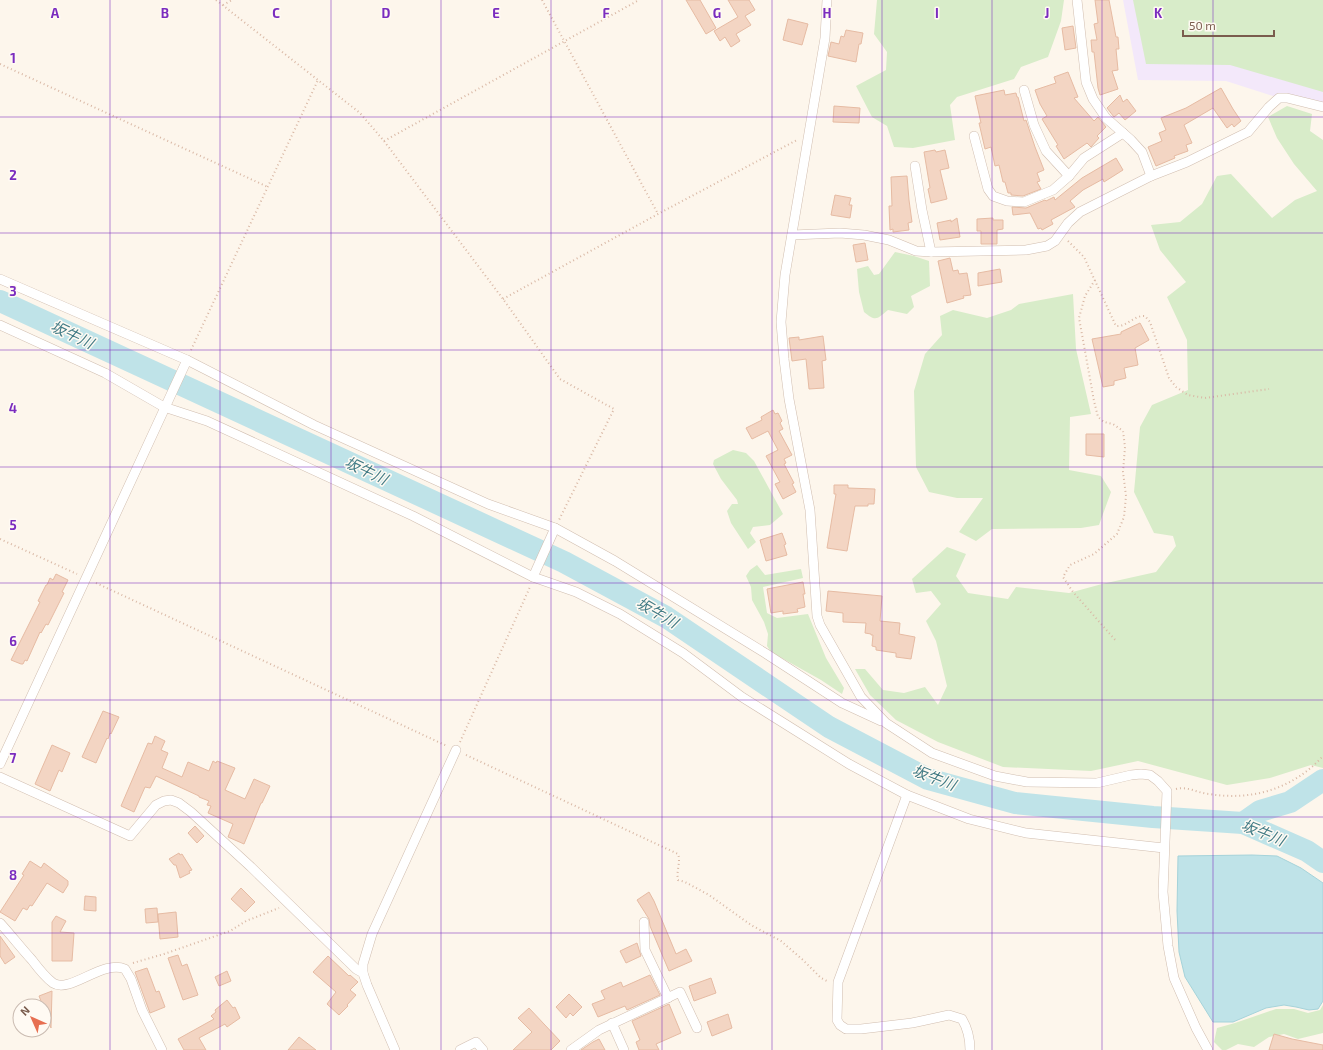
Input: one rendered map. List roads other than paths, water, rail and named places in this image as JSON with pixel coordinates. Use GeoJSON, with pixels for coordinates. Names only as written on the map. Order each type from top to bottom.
{"type":"FeatureCollection","features":[{"type":"Feature","properties":{"kind":"street"},"geometry":{"type":"LineString","coordinates":[[827,0],[825,38],[785,275],[781,322],[784,359],[789,399],[810,510],[817,616],[820,625],[861,697],[886,723]]}},
{"type":"Feature","properties":{"kind":"street"},"geometry":{"type":"LineString","coordinates":[[1077,0],[1086,82],[1093,99],[1106,118],[1132,140],[1142,152],[1151,176]]}},
{"type":"Feature","properties":{"kind":"street"},"geometry":{"type":"LineString","coordinates":[[1024,90],[1034,125],[1046,151],[1069,176]]}},
{"type":"Feature","properties":{"kind":"street"},"geometry":{"type":"LineString","coordinates":[[792,235],[840,233],[864,235],[889,240],[916,250],[931,252],[1026,250],[1047,246],[1055,241],[1068,223],[1080,212],[1151,176],[1187,162],[1248,132],[1269,107],[1279,98],[1287,98],[1323,107]]}},
{"type":"Feature","properties":{"kind":"street"},"geometry":{"type":"LineString","coordinates":[[974,136],[988,189],[993,196],[1007,201],[1024,202],[1053,190],[1069,176],[1084,158],[1122,133]]}},
{"type":"Feature","properties":{"kind":"street"},"geometry":{"type":"LineString","coordinates":[[915,166],[931,252]]}},
{"type":"Feature","properties":{"kind":"street"},"geometry":{"type":"LineString","coordinates":[[0,278],[187,360],[314,425],[488,504],[555,528],[615,561],[765,653],[842,703],[886,723],[932,753],[995,776],[1027,782],[1097,783],[1131,775],[1150,775],[1167,791],[1163,892],[1168,946],[1174,978],[1196,1028],[1208,1050]]}},
{"type":"Feature","properties":{"kind":"street"},"geometry":{"type":"LineString","coordinates":[[0,325],[105,372],[164,407],[207,421],[535,572],[620,614],[683,653],[742,697],[849,764],[907,795],[969,819],[1026,833],[1164,848]]}},
{"type":"Feature","properties":{"kind":"street"},"geometry":{"type":"LineString","coordinates":[[0,764],[187,360]]}},
{"type":"Feature","properties":{"kind":"street"},"geometry":{"type":"LineString","coordinates":[[535,572],[555,528]]}},
{"type":"Feature","properties":{"kind":"street"},"geometry":{"type":"LineString","coordinates":[[395,1050],[367,985],[363,973],[363,964],[372,934],[456,750]]}},
{"type":"Feature","properties":{"kind":"street"},"geometry":{"type":"LineString","coordinates":[[0,777],[130,836],[156,805],[164,801],[171,800],[179,803],[191,812],[251,867],[356,970],[363,973]]}},
{"type":"Feature","properties":{"kind":"street"},"geometry":{"type":"LineString","coordinates":[[907,795],[837,985],[837,1020],[840,1026],[846,1029],[861,1029],[912,1023],[949,1015],[962,1019],[968,1028],[970,1050]]}},
{"type":"Feature","properties":{"kind":"street"},"geometry":{"type":"LineString","coordinates":[[644,922],[645,950],[668,998]]}},
{"type":"Feature","properties":{"kind":"street"},"geometry":{"type":"LineString","coordinates":[[0,923],[39,969],[53,983],[58,985],[69,984],[95,973],[115,967],[126,969],[131,978],[142,1010],[162,1050]]}},
{"type":"Feature","properties":{"kind":"street"},"geometry":{"type":"LineString","coordinates":[[571,1050],[599,1030],[612,1023],[680,992],[697,1028]]}},
{"type":"Feature","properties":{"kind":"street"},"geometry":{"type":"LineString","coordinates":[[612,1023],[624,1050]]}},
{"type":"Feature","properties":{"kind":"street"},"geometry":{"type":"LineString","coordinates":[[460,1050],[476,1042],[483,1050]]}},
{"type":"Feature","properties":{"kind":"water"},"geometry":{"type":"Polygon","coordinates":[[[1178,856],[1277,856],[1301,868],[1323,883],[1323,1001],[1318,1009],[1309,1010],[1284,1005],[1266,1008],[1233,1022],[1213,1022],[1185,977],[1179,952],[1177,911],[1178,856]]]}},
{"type":"Feature","properties":{"kind":"waterway","name":"坂牛川"},"geometry":{"type":"LineString","coordinates":[[0,301],[564,562],[666,617],[829,727],[928,779],[1015,803],[1153,817],[1243,823],[1307,851],[1323,862]]}},
{"type":"Feature","properties":{"kind":"waterway"},"geometry":{"type":"LineString","coordinates":[[1243,823],[1260,811],[1290,802],[1323,780]]}}]}
